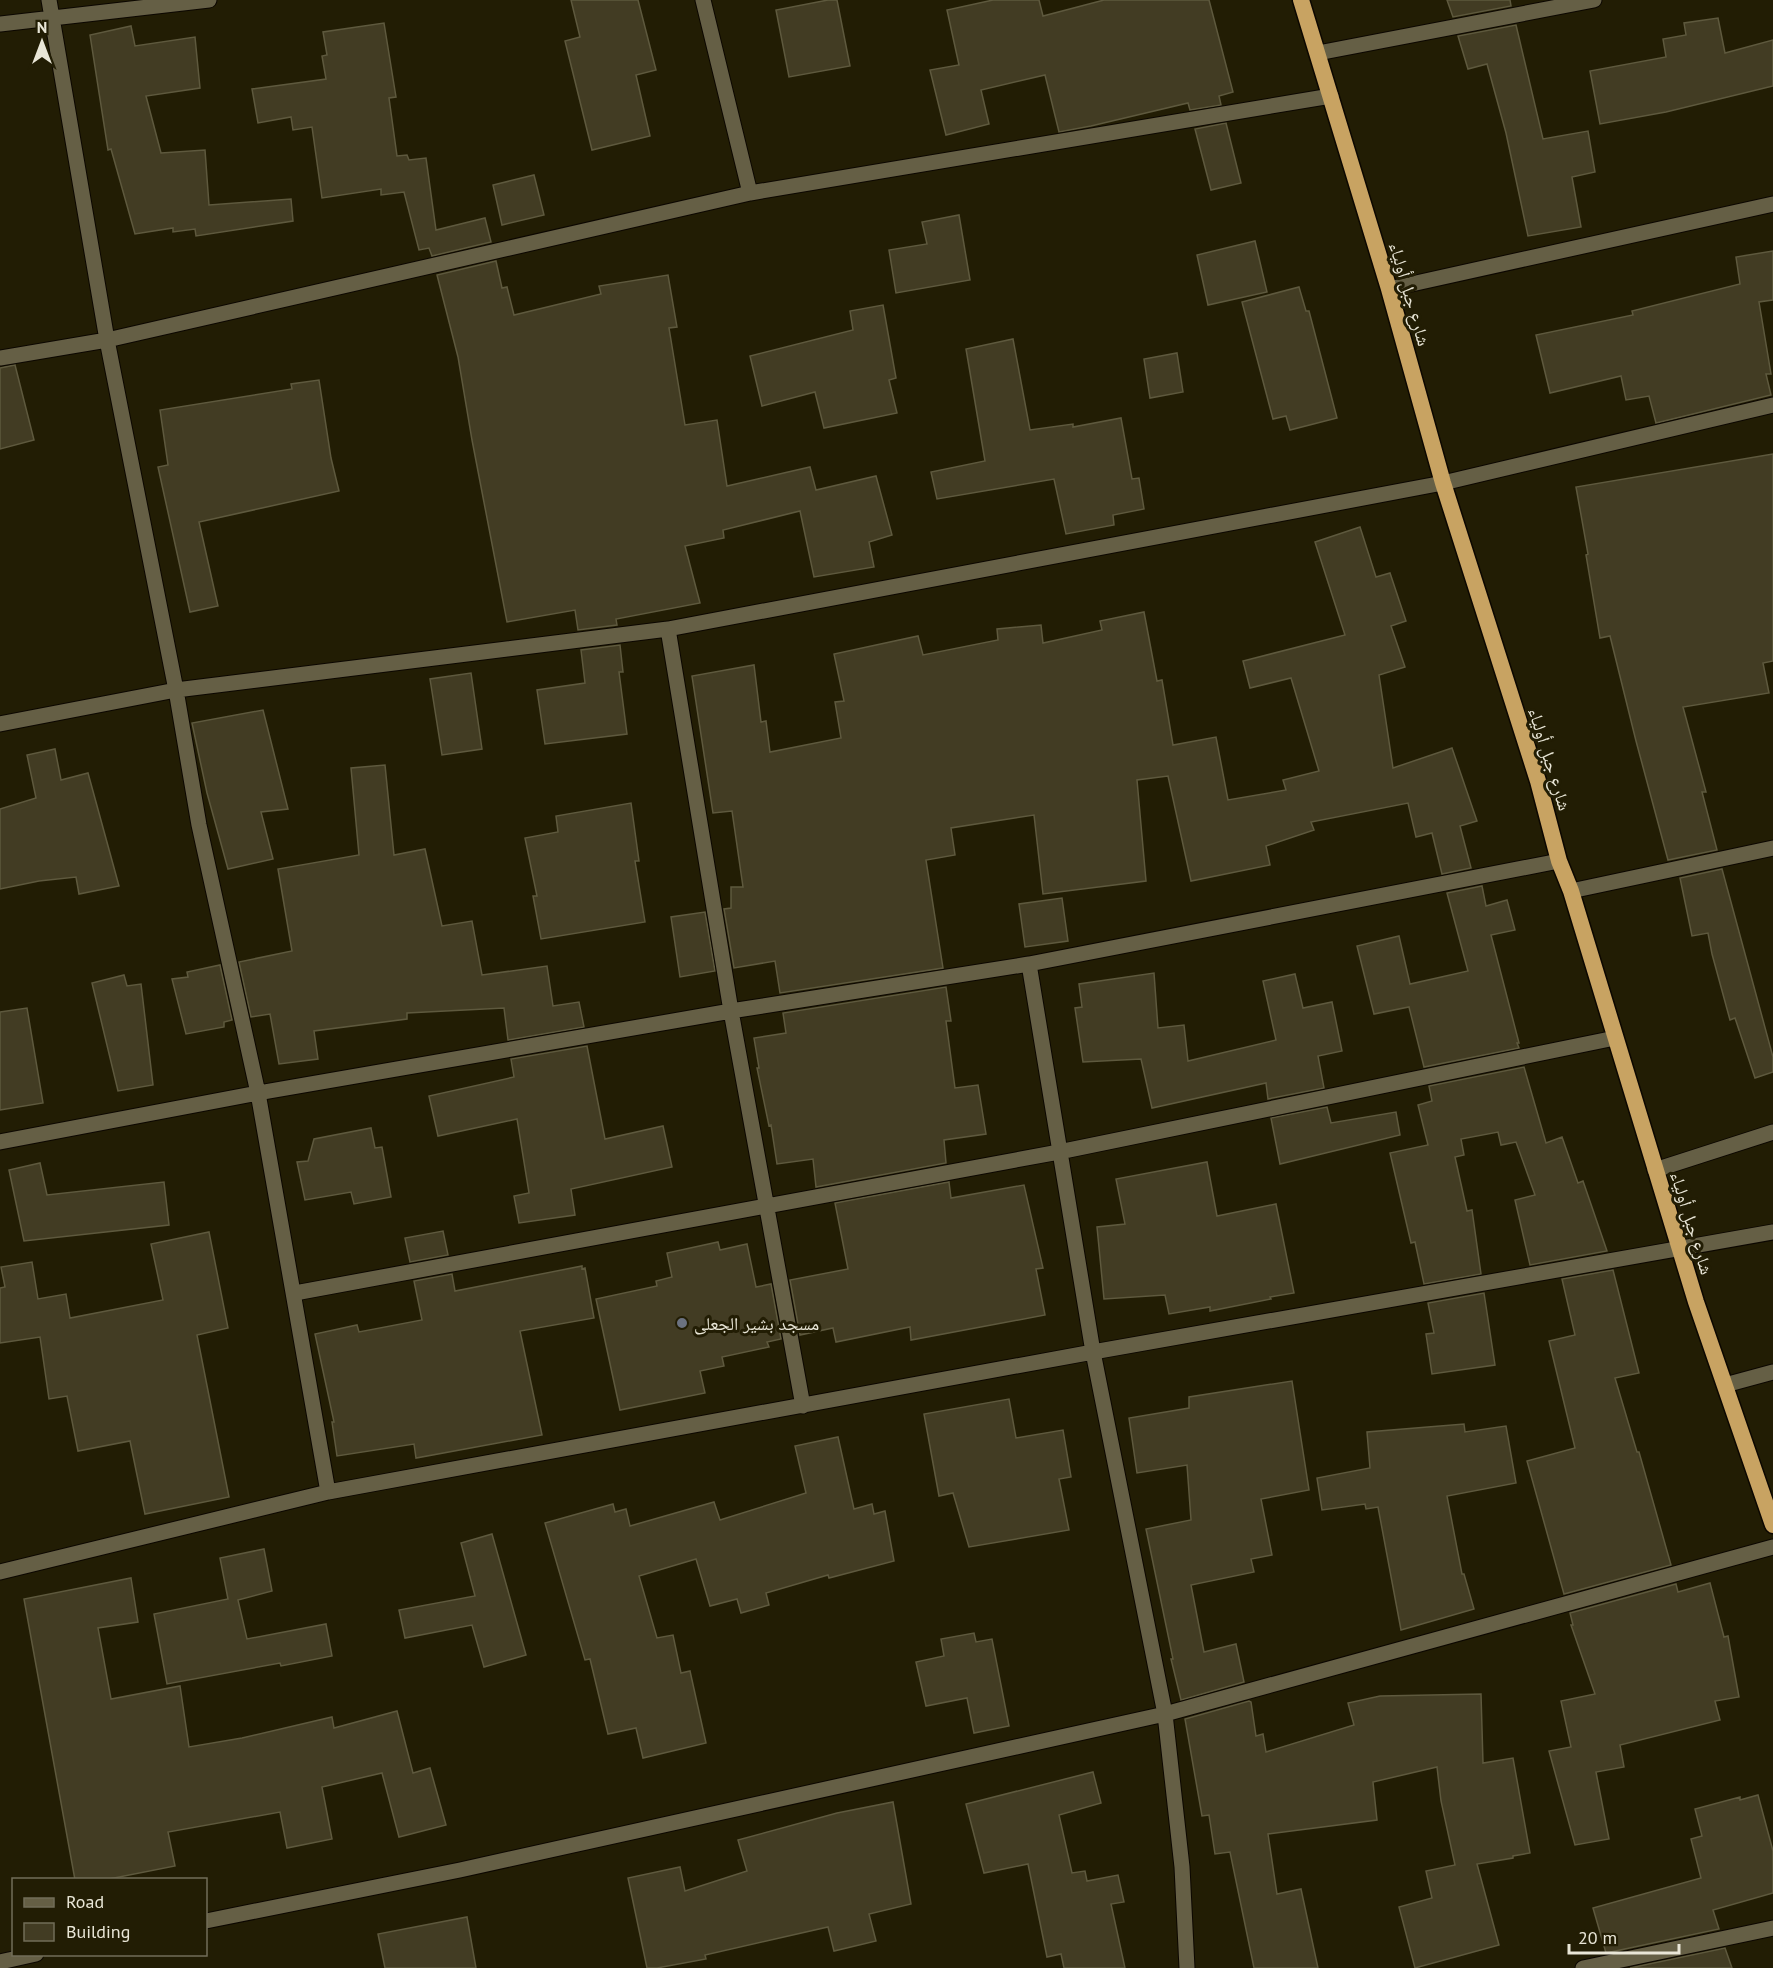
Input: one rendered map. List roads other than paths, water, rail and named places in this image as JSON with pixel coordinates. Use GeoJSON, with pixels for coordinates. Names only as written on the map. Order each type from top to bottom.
{"type":"FeatureCollection","features":[{"type":"Feature","properties":{"kind":"highway","name":"شارع جبل أولياء"},"geometry":{"type":"LineString","coordinates":[[1301,0],[1389,290],[1443,483],[1538,781],[1559,861],[1571,891],[1679,1250],[1773,1525]]}},
{"type":"Feature","properties":{"kind":"street"},"geometry":{"type":"LineString","coordinates":[[49,0],[106,340],[176,690],[199,825],[258,1093],[328,1492]]}},
{"type":"Feature","properties":{"kind":"street"},"geometry":{"type":"LineString","coordinates":[[0,24],[208,0]]}},
{"type":"Feature","properties":{"kind":"street"},"geometry":{"type":"LineString","coordinates":[[703,0],[750,193]]}},
{"type":"Feature","properties":{"kind":"street"},"geometry":{"type":"LineString","coordinates":[[1318,53],[1594,0]]}},
{"type":"Feature","properties":{"kind":"street"},"geometry":{"type":"LineString","coordinates":[[0,358],[106,340],[750,193],[1331,96]]}},
{"type":"Feature","properties":{"kind":"street"},"geometry":{"type":"LineString","coordinates":[[1389,290],[1773,204]]}},
{"type":"Feature","properties":{"kind":"street"},"geometry":{"type":"LineString","coordinates":[[0,724],[176,690],[668,629],[1443,483],[1773,405]]}},
{"type":"Feature","properties":{"kind":"street"},"geometry":{"type":"LineString","coordinates":[[668,629],[731,1011],[803,1406]]}},
{"type":"Feature","properties":{"kind":"street"},"geometry":{"type":"LineString","coordinates":[[1571,891],[1773,848]]}},
{"type":"Feature","properties":{"kind":"street"},"geometry":{"type":"LineString","coordinates":[[0,1142],[258,1093],[731,1011],[1029,964],[1559,861]]}},
{"type":"Feature","properties":{"kind":"street"},"geometry":{"type":"LineString","coordinates":[[1029,964],[1093,1352],[1165,1714],[1182,1867],[1187,1968]]}},
{"type":"Feature","properties":{"kind":"street"},"geometry":{"type":"LineString","coordinates":[[294,1293],[1059,1152],[1615,1038]]}},
{"type":"Feature","properties":{"kind":"street"},"geometry":{"type":"LineString","coordinates":[[1655,1170],[1773,1132]]}},
{"type":"Feature","properties":{"kind":"street"},"geometry":{"type":"LineString","coordinates":[[0,1572],[328,1492],[1093,1352],[1773,1232]]}},
{"type":"Feature","properties":{"kind":"street"},"geometry":{"type":"LineString","coordinates":[[1725,1385],[1773,1372]]}},
{"type":"Feature","properties":{"kind":"street"},"geometry":{"type":"LineString","coordinates":[[207,1921],[460,1870],[1165,1714],[1773,1547]]}},
{"type":"Feature","properties":{"kind":"street"},"geometry":{"type":"LineString","coordinates":[[1583,1968],[1773,1928]]}},
{"type":"Feature","properties":{"kind":"street"},"geometry":{"type":"LineString","coordinates":[[0,1962],[27,1956]]}},
{"type":"Feature","properties":{"kind":"place","name":"مسجد بشير الجعلى"},"geometry":{"type":"Point","coordinates":[682,1323]}}]}
